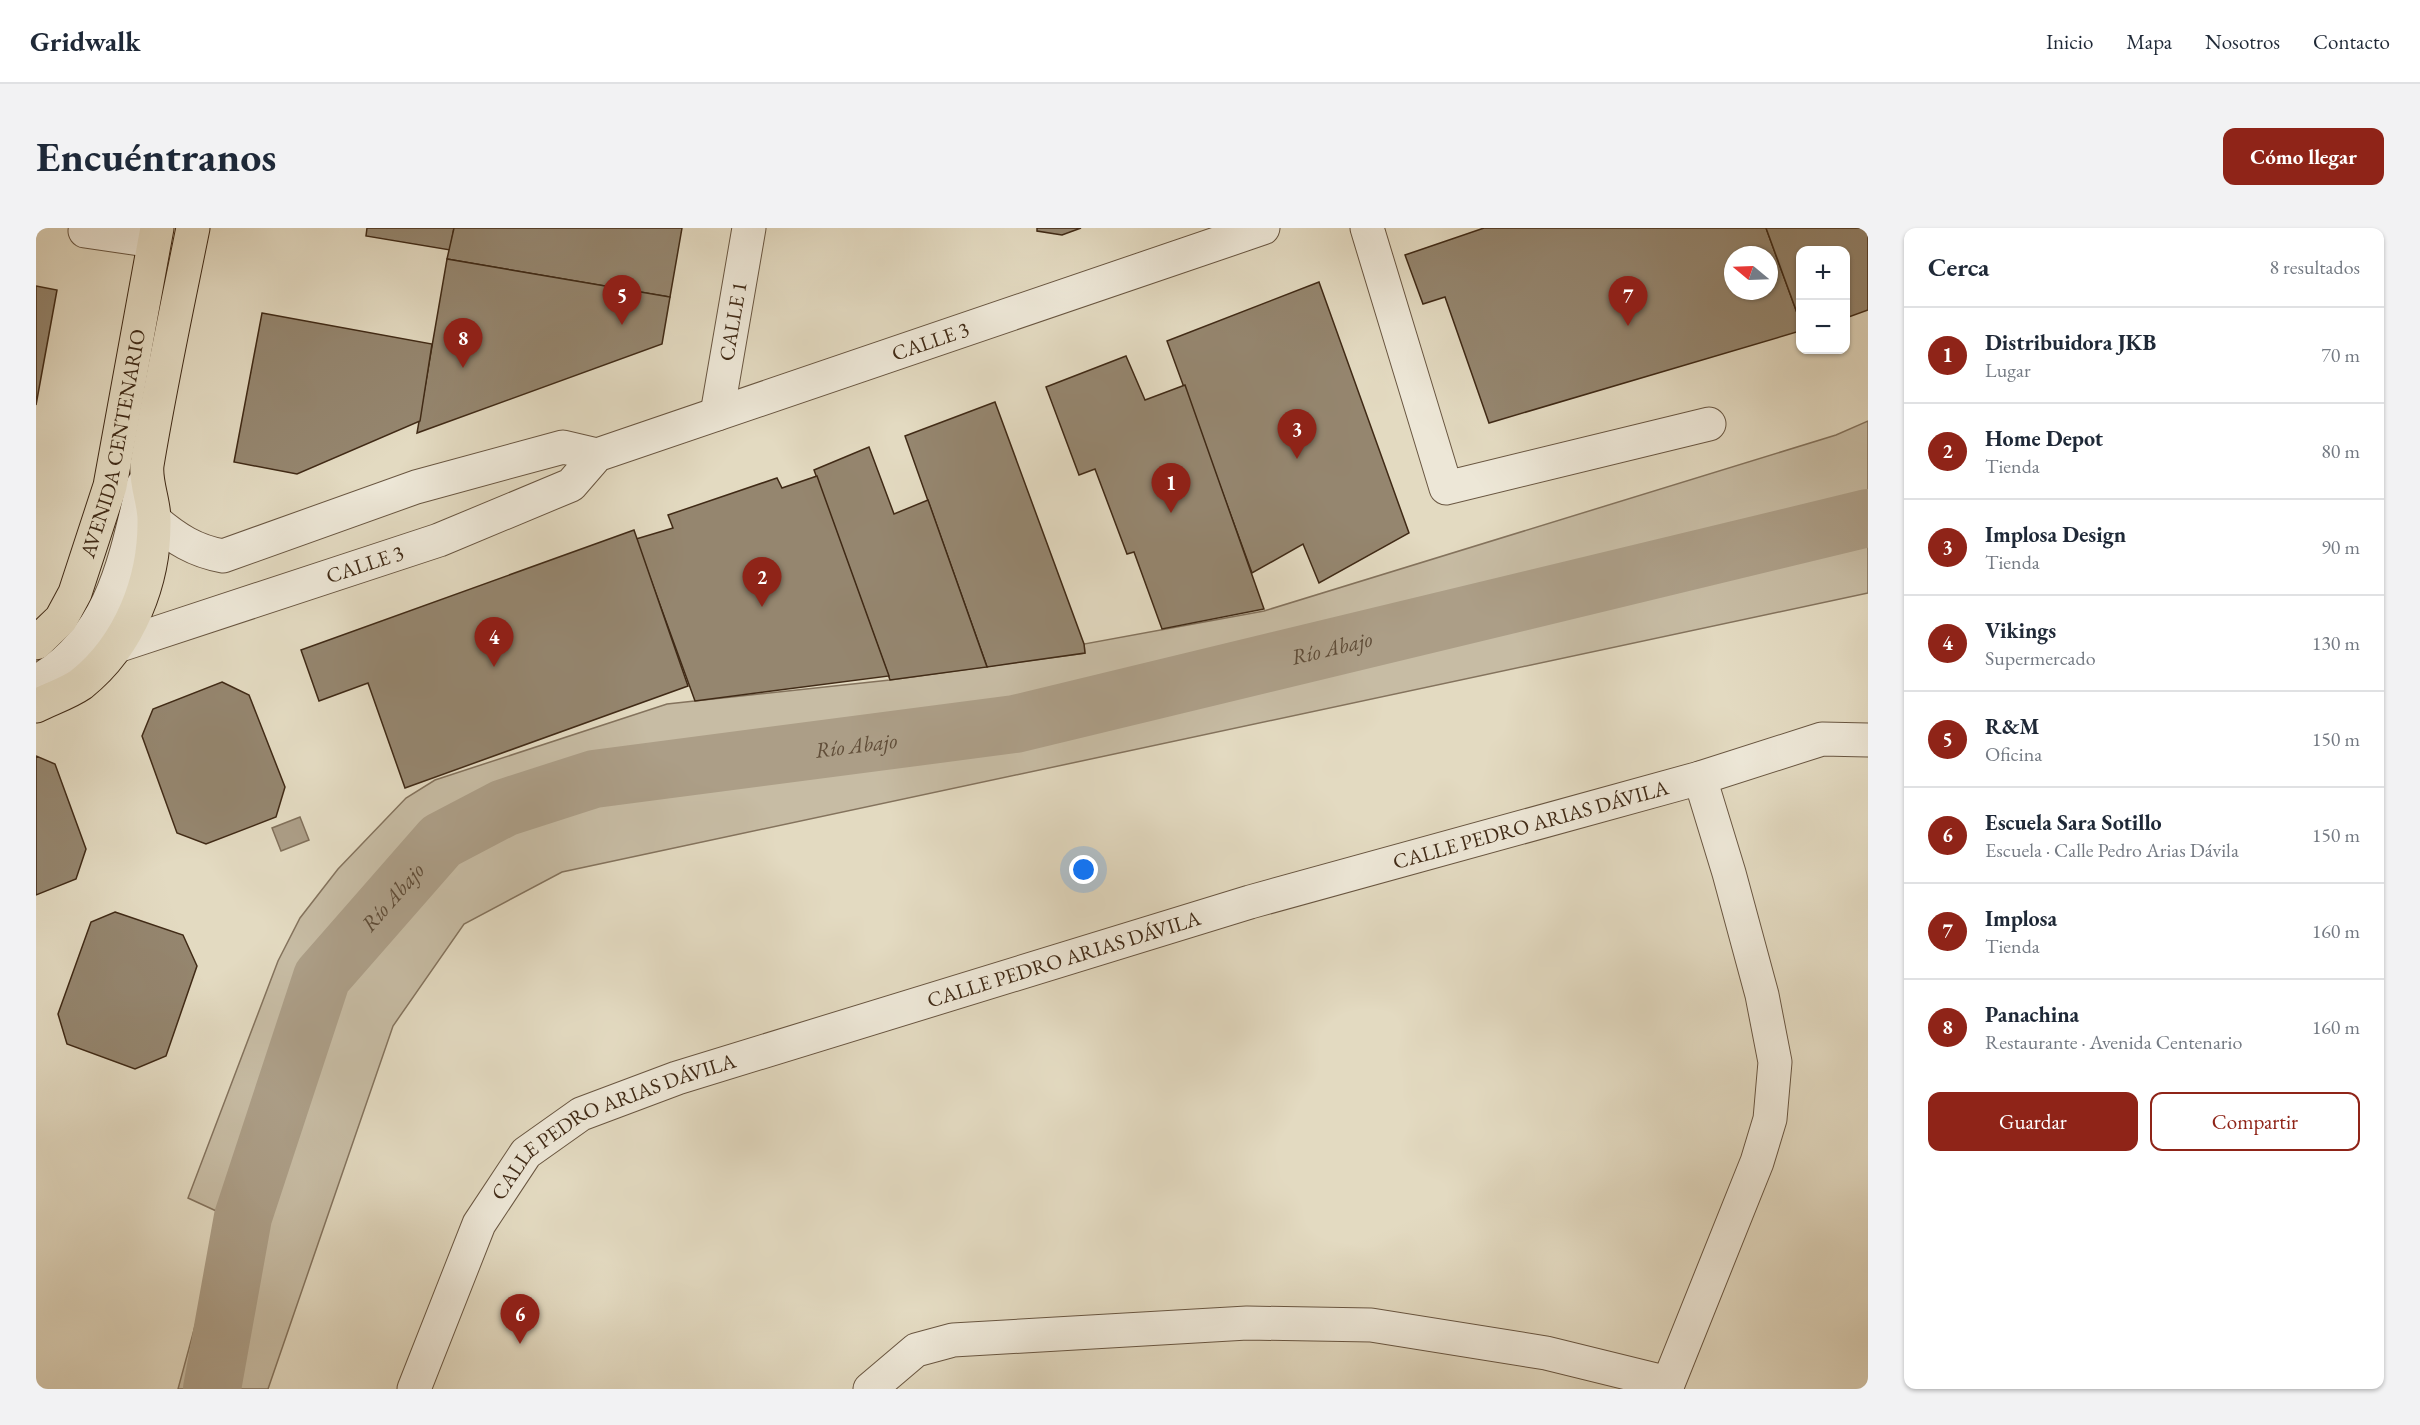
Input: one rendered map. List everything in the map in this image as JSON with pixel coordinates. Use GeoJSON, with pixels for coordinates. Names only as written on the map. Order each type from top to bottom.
{"type":"FeatureCollection","features":[{"type":"Feature","properties":{"kind":"main road","name":"AVENIDA CENTENARIO"},"geometry":{"type":"LineString","coordinates":[[36,706],[79,685],[117,646],[134,616],[146,581],[154,520],[147,469],[193,228]]}},
{"type":"Feature","properties":{"kind":"main road","name":"AVENIDA CENTENARIO"},"geometry":{"type":"LineString","coordinates":[[36,643],[61,619],[75,592],[110,486],[156,234]]}},
{"type":"Feature","properties":{"kind":"street","name":"CALLE 1"},"geometry":{"type":"LineString","coordinates":[[717,414],[749,228]]}},
{"type":"Feature","properties":{"kind":"street","name":"CALLE 3"},"geometry":{"type":"LineString","coordinates":[[117,646],[439,540],[571,485],[597,455],[1263,228]]}},
{"type":"Feature","properties":{"kind":"street"},"geometry":{"type":"LineString","coordinates":[[1367,228],[1446,488],[1709,424]]}},
{"type":"Feature","properties":{"kind":"street"},"geometry":{"type":"LineString","coordinates":[[85,231],[156,234]]}},
{"type":"Feature","properties":{"kind":"street"},"geometry":{"type":"LineString","coordinates":[[154,520],[188,546],[204,553],[224,556],[427,483],[563,447],[597,455]]}},
{"type":"Feature","properties":{"kind":"street"},"geometry":{"type":"LineString","coordinates":[[36,682],[73,654],[95,628],[109,606],[119,578],[147,469]]}},
{"type":"Feature","properties":{"kind":"street","name":"CALLE PEDRO ARIAS DÁVILA"},"geometry":{"type":"LineString","coordinates":[[414,1389],[479,1224],[526,1153],[581,1114],[677,1078],[1250,902],[1700,778],[1822,739],[1868,740]]}},
{"type":"Feature","properties":{"kind":"street"},"geometry":{"type":"LineString","coordinates":[[870,1389],[894,1366],[916,1350],[952,1340],[1247,1323],[1371,1325],[1546,1353],[1667,1386],[1757,1162],[1770,1119],[1774,1062],[1762,995],[1700,778]]}},
{"type":"Feature","properties":{"kind":"shaded area"},"geometry":{"type":"Polygon","coordinates":[[[1868,421],[1868,593],[562,872],[464,924],[393,1026],[268,1389],[178,1389],[225,1215],[188,1198],[278,961],[300,918],[338,869],[406,798],[435,780],[667,704],[890,680],[1085,653],[1084,644],[1264,611],[1836,435],[1868,421]]]}},
{"type":"Feature","properties":{"kind":"shaded area"},"geometry":{"type":"Polygon","coordinates":[[[300,817],[309,840],[281,851],[272,828],[300,817]]]}},
{"type":"Feature","properties":{"kind":"building"},"geometry":{"type":"Polygon","coordinates":[[[367,228],[454,228],[450,250],[366,236],[367,228]]]}},
{"type":"Feature","properties":{"kind":"building"},"geometry":{"type":"Polygon","coordinates":[[[454,228],[682,228],[670,297],[447,259],[454,228]]]}},
{"type":"Feature","properties":{"kind":"building"},"geometry":{"type":"Polygon","coordinates":[[[1037,228],[1081,228],[1062,235],[1037,231],[1037,228]]]}},
{"type":"Feature","properties":{"kind":"building"},"geometry":{"type":"Polygon","coordinates":[[[1484,228],[1766,228],[1773,246],[1724,246],[1724,300],[1778,300],[1778,261],[1796,310],[1796,332],[1489,423],[1445,297],[1423,304],[1405,255],[1484,228]]]}},
{"type":"Feature","properties":{"kind":"building"},"geometry":{"type":"Polygon","coordinates":[[[1766,228],[1868,228],[1868,310],[1850,317],[1850,246],[1796,246],[1796,310],[1778,261],[1778,246],[1773,246],[1766,228]]]}},
{"type":"Feature","properties":{"kind":"building"},"geometry":{"type":"Polygon","coordinates":[[[447,259],[670,297],[662,344],[417,433],[447,259]]]}},
{"type":"Feature","properties":{"kind":"building"},"geometry":{"type":"Polygon","coordinates":[[[1319,282],[1409,533],[1319,583],[1303,544],[1252,573],[1167,341],[1319,282]]]}},
{"type":"Feature","properties":{"kind":"building"},"geometry":{"type":"Polygon","coordinates":[[[36,286],[57,290],[36,405],[36,286]]]}},
{"type":"Feature","properties":{"kind":"building"},"geometry":{"type":"Polygon","coordinates":[[[262,313],[432,344],[420,421],[297,474],[234,462],[262,313]]]}},
{"type":"Feature","properties":{"kind":"building"},"geometry":{"type":"Polygon","coordinates":[[[1126,356],[1145,400],[1185,385],[1264,609],[1162,629],[1134,552],[1127,554],[1095,469],[1079,475],[1046,387],[1126,356]]]}},
{"type":"Feature","properties":{"kind":"building"},"geometry":{"type":"Polygon","coordinates":[[[995,402],[1084,644],[1085,653],[987,667],[905,436],[995,402]]]}},
{"type":"Feature","properties":{"kind":"building"},"geometry":{"type":"Polygon","coordinates":[[[869,447],[894,514],[928,500],[987,667],[890,680],[814,470],[869,447]]]}},
{"type":"Feature","properties":{"kind":"building"},"geometry":{"type":"Polygon","coordinates":[[[817,476],[889,676],[695,701],[636,539],[673,528],[668,515],[777,478],[782,488],[817,476]]]}},
{"type":"Feature","properties":{"kind":"building"},"geometry":{"type":"Polygon","coordinates":[[[634,530],[688,686],[405,788],[368,683],[319,701],[301,650],[634,530]]]}},
{"type":"Feature","properties":{"kind":"building"},"geometry":{"type":"Polygon","coordinates":[[[222,682],[249,695],[285,787],[276,817],[206,844],[177,833],[142,736],[153,709],[222,682]]]}},
{"type":"Feature","properties":{"kind":"building"},"geometry":{"type":"Polygon","coordinates":[[[36,756],[55,764],[86,849],[76,879],[36,895],[36,756]]]}},
{"type":"Feature","properties":{"kind":"building"},"geometry":{"type":"Polygon","coordinates":[[[115,912],[183,935],[197,966],[166,1056],[135,1069],[67,1044],[58,1014],[91,922],[115,912]]]}},
{"type":"Feature","properties":{"kind":"waterway","name":"Río Abajo"},"geometry":{"type":"LineString","coordinates":[[212,1389],[243,1217],[322,977],[441,841],[504,808],[594,779],[1015,724],[1868,518]]}},
{"type":"Feature","properties":{"kind":"place","name":"R&M"},"geometry":{"type":"Point","coordinates":[622,325]}},
{"type":"Feature","properties":{"kind":"place","name":"Implosa"},"geometry":{"type":"Point","coordinates":[1628,326]}},
{"type":"Feature","properties":{"kind":"place","name":"Panachina"},"geometry":{"type":"Point","coordinates":[463,368]}},
{"type":"Feature","properties":{"kind":"place","name":"Implosa Design"},"geometry":{"type":"Point","coordinates":[1297,459]}},
{"type":"Feature","properties":{"kind":"place","name":"Distribuidora JKB"},"geometry":{"type":"Point","coordinates":[1171,513]}},
{"type":"Feature","properties":{"kind":"place","name":"Home Depot"},"geometry":{"type":"Point","coordinates":[762,607]}},
{"type":"Feature","properties":{"kind":"place","name":"Vikings"},"geometry":{"type":"Point","coordinates":[494,667]}},
{"type":"Feature","properties":{"kind":"place","name":"Escuela Sara Sotillo"},"geometry":{"type":"Point","coordinates":[520,1344]}}]}
